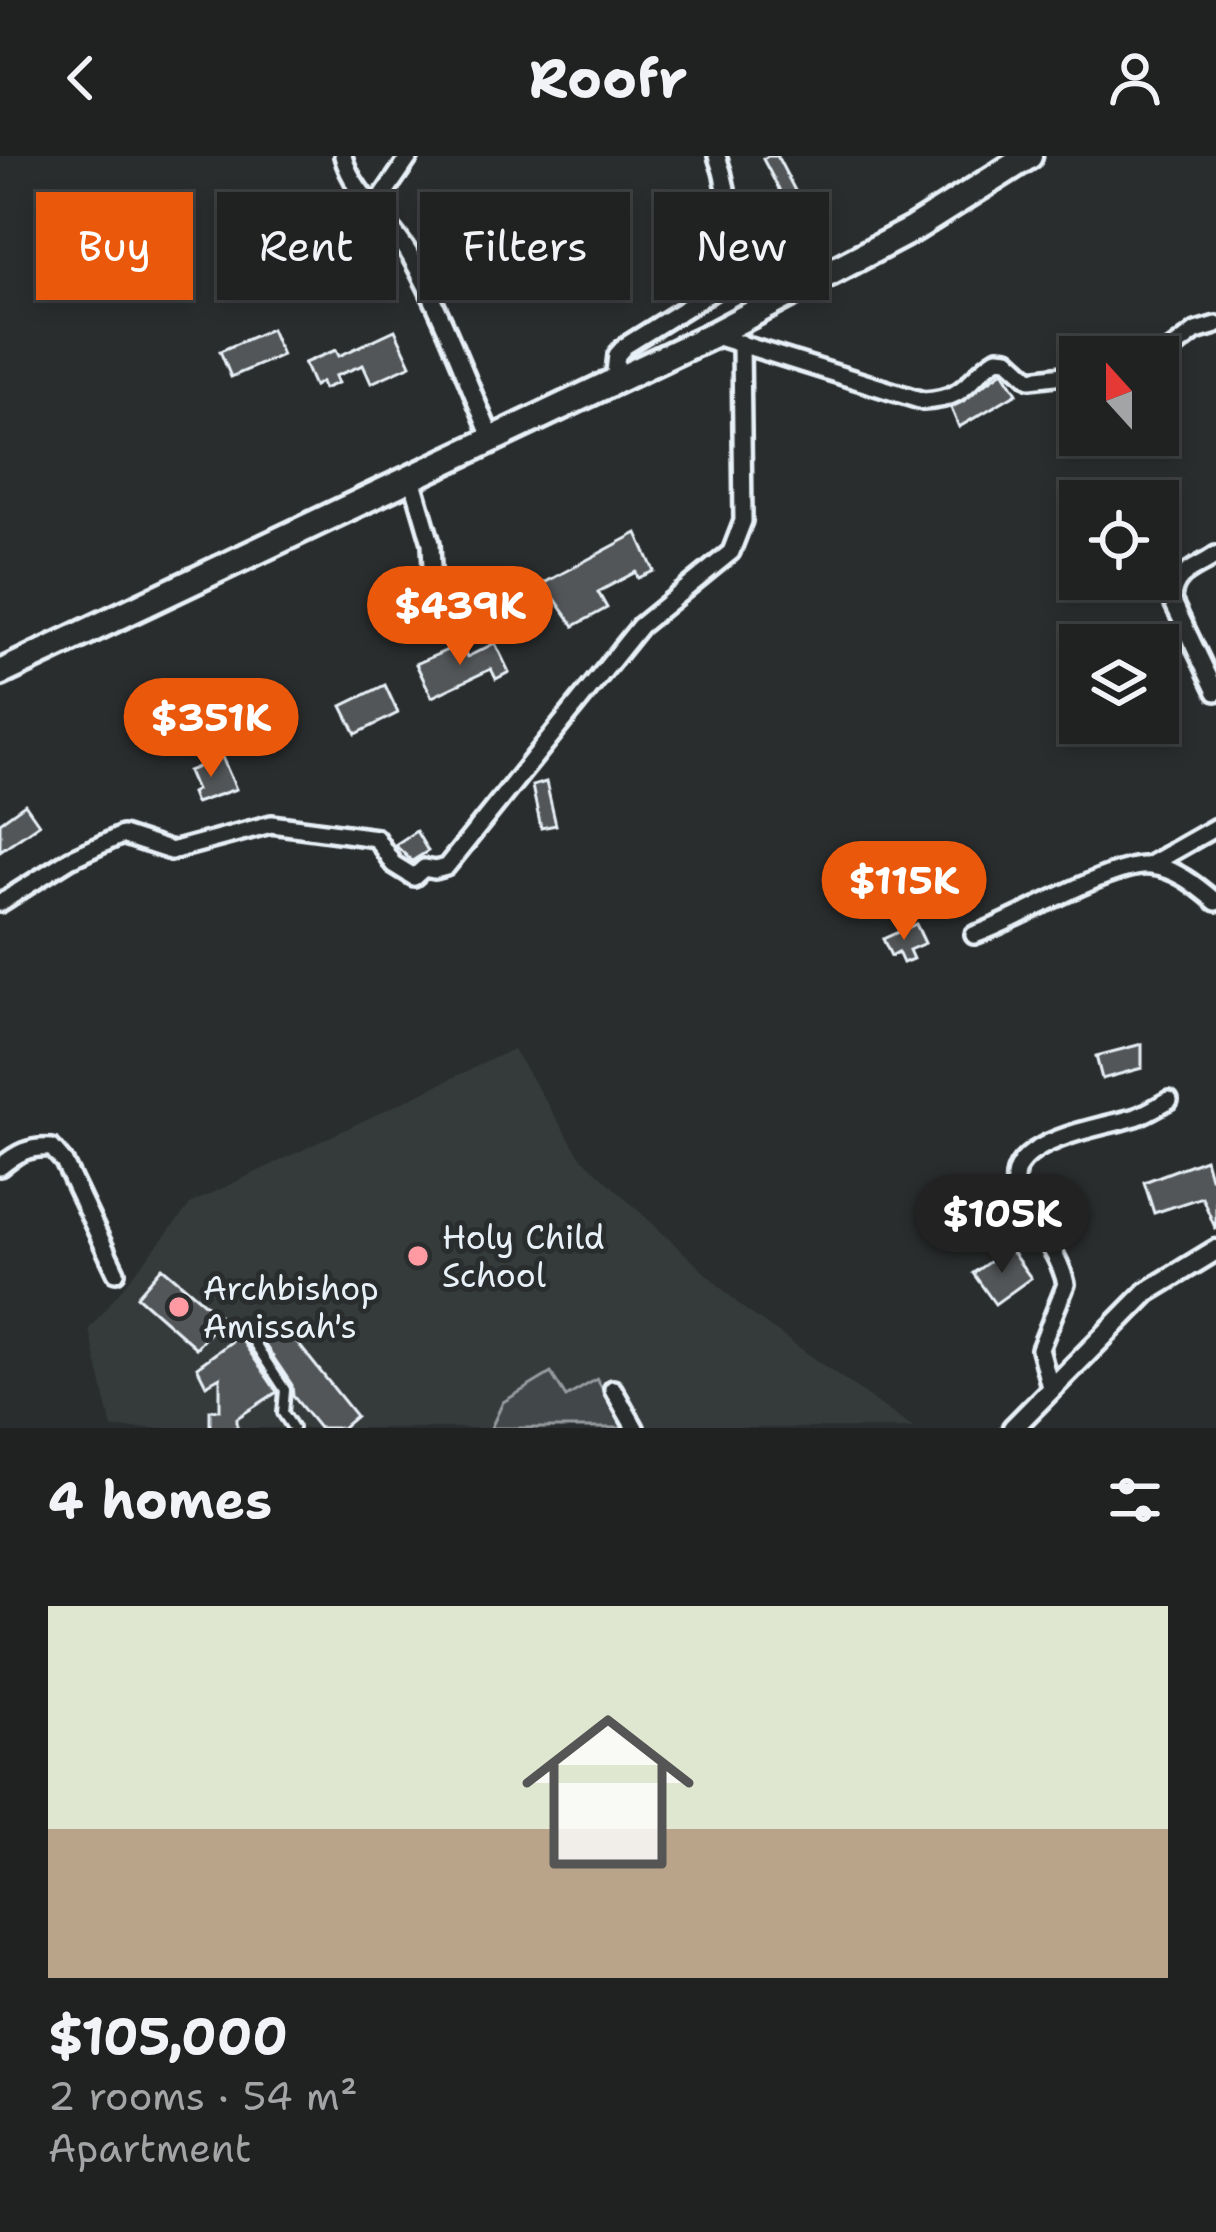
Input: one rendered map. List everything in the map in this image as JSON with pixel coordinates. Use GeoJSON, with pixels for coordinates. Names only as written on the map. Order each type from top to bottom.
{"type":"FeatureCollection","features":[{"type":"Feature","properties":{"kind":"highway"},"geometry":{"type":"LineString","coordinates":[[0,674],[712,335],[913,229],[1028,156]]}},
{"type":"Feature","properties":{"kind":"street"},"geometry":{"type":"LineString","coordinates":[[343,156],[362,192]]}},
{"type":"Feature","properties":{"kind":"street"},"geometry":{"type":"LineString","coordinates":[[386,192],[410,156]]}},
{"type":"Feature","properties":{"kind":"street"},"geometry":{"type":"LineString","coordinates":[[614,382],[617,355],[626,346],[718,287],[730,230],[717,156]]}},
{"type":"Feature","properties":{"kind":"street"},"geometry":{"type":"LineString","coordinates":[[396,237],[420,274],[492,439]]}},
{"type":"Feature","properties":{"kind":"street"},"geometry":{"type":"LineString","coordinates":[[1179,344],[1196,331],[1216,325]]}},
{"type":"Feature","properties":{"kind":"street"},"geometry":{"type":"LineString","coordinates":[[712,335],[922,401],[970,386],[998,358],[1008,359],[1030,379],[1059,376]]}},
{"type":"Feature","properties":{"kind":"street"},"geometry":{"type":"LineString","coordinates":[[0,903],[70,859],[122,835],[172,851],[253,826],[293,826],[376,838],[393,864],[414,877],[424,868],[446,867],[640,626],[731,552],[739,538],[743,521],[741,343]]}},
{"type":"Feature","properties":{"kind":"street"},"geometry":{"type":"LineString","coordinates":[[412,478],[431,543],[434,593]]}},
{"type":"Feature","properties":{"kind":"street"},"geometry":{"type":"LineString","coordinates":[[1216,555],[1184,573],[1172,590],[1172,600],[1216,692]]}},
{"type":"Feature","properties":{"kind":"street"},"geometry":{"type":"LineString","coordinates":[[974,935],[1113,874],[1149,866],[1216,827]]}},
{"type":"Feature","properties":{"kind":"street"},"geometry":{"type":"LineString","coordinates":[[1149,866],[1194,883],[1216,902]]}},
{"type":"Feature","properties":{"kind":"street"},"geometry":{"type":"LineString","coordinates":[[1050,1387],[1040,1349],[1066,1284],[1018,1194],[1015,1185],[1022,1162],[1063,1137],[1132,1118],[1169,1100]]}},
{"type":"Feature","properties":{"kind":"street"},"geometry":{"type":"LineString","coordinates":[[0,1167],[17,1153],[52,1148],[64,1162],[116,1272]]}},
{"type":"Feature","properties":{"kind":"street"},"geometry":{"type":"LineString","coordinates":[[1012,1428],[1147,1292],[1216,1250]]}},
{"type":"Feature","properties":{"kind":"street"},"geometry":{"type":"LineString","coordinates":[[613,1389],[635,1428]]}},
{"type":"Feature","properties":{"kind":"lane"},"geometry":{"type":"LineString","coordinates":[[245,1329],[285,1390],[283,1413],[292,1428]]}},
{"type":"Feature","properties":{"kind":"shaded area","name":"Holy Child School"},"geometry":{"type":"Polygon","coordinates":[[[513,1049],[580,1156],[743,1308],[913,1428],[112,1428],[89,1329],[192,1203],[513,1049]]]}},
{"type":"Feature","properties":{"kind":"shaded area"},"geometry":{"type":"Polygon","coordinates":[[[551,1373],[566,1397],[597,1379],[624,1428],[491,1428],[503,1402],[551,1373]]]}},
{"type":"Feature","properties":{"kind":"building"},"geometry":{"type":"Polygon","coordinates":[[[777,156],[796,192],[780,192],[763,159],[777,156]]]}},
{"type":"Feature","properties":{"kind":"building"},"geometry":{"type":"Polygon","coordinates":[[[271,329],[282,355],[231,377],[220,351],[271,329]]]}},
{"type":"Feature","properties":{"kind":"building"},"geometry":{"type":"Polygon","coordinates":[[[395,330],[411,365],[371,383],[363,365],[335,376],[338,383],[323,389],[321,382],[314,386],[304,363],[336,350],[339,356],[395,330]]]}},
{"type":"Feature","properties":{"kind":"building"},"geometry":{"type":"Polygon","coordinates":[[[1003,371],[1017,393],[959,427],[951,408],[1003,371]]]}},
{"type":"Feature","properties":{"kind":"building"},"geometry":{"type":"Polygon","coordinates":[[[637,533],[654,571],[638,578],[636,572],[598,592],[607,608],[574,626],[544,583],[637,533]]]}},
{"type":"Feature","properties":{"kind":"building"},"geometry":{"type":"Polygon","coordinates":[[[495,643],[509,672],[496,679],[491,669],[432,697],[416,664],[461,644],[467,657],[495,643]]]}},
{"type":"Feature","properties":{"kind":"building"},"geometry":{"type":"Polygon","coordinates":[[[385,685],[398,713],[356,734],[342,706],[385,685]]]}},
{"type":"Feature","properties":{"kind":"building"},"geometry":{"type":"Polygon","coordinates":[[[222,757],[236,789],[195,803],[191,793],[196,790],[188,771],[222,757]]]}},
{"type":"Feature","properties":{"kind":"building"},"geometry":{"type":"Polygon","coordinates":[[[546,782],[556,825],[541,828],[532,786],[546,782]]]}},
{"type":"Feature","properties":{"kind":"building"},"geometry":{"type":"Polygon","coordinates":[[[25,804],[39,824],[0,851],[0,822],[25,804]]]}},
{"type":"Feature","properties":{"kind":"building"},"geometry":{"type":"Polygon","coordinates":[[[416,831],[428,851],[412,861],[395,845],[416,831]]]}},
{"type":"Feature","properties":{"kind":"building"},"geometry":{"type":"Polygon","coordinates":[[[916,924],[925,943],[909,950],[913,959],[903,963],[898,952],[891,956],[883,939],[916,924]]]}},
{"type":"Feature","properties":{"kind":"building"},"geometry":{"type":"Polygon","coordinates":[[[1142,1044],[1142,1068],[1102,1079],[1096,1056],[1142,1044]]]}},
{"type":"Feature","properties":{"kind":"building"},"geometry":{"type":"Polygon","coordinates":[[[1205,1159],[1210,1177],[1216,1175],[1216,1230],[1202,1197],[1154,1213],[1144,1182],[1205,1159]]]}},
{"type":"Feature","properties":{"kind":"building"},"geometry":{"type":"Polygon","coordinates":[[[1043,1187],[1070,1222],[1060,1229],[1033,1195],[1043,1187]]]}},
{"type":"Feature","properties":{"kind":"building"},"geometry":{"type":"Polygon","coordinates":[[[1009,1248],[1031,1278],[995,1304],[973,1273],[1009,1248]]]}},
{"type":"Feature","properties":{"kind":"building","name":"Archbishop Amissah's"},"geometry":{"type":"Polygon","coordinates":[[[162,1267],[222,1318],[196,1348],[137,1296],[162,1267]]]}},
{"type":"Feature","properties":{"kind":"building"},"geometry":{"type":"Polygon","coordinates":[[[284,1326],[356,1416],[342,1428],[319,1428],[293,1396],[292,1385],[263,1342],[284,1326]]]}},
{"type":"Feature","properties":{"kind":"building"},"geometry":{"type":"Polygon","coordinates":[[[239,1336],[277,1392],[237,1418],[237,1428],[210,1428],[210,1410],[220,1410],[220,1377],[206,1385],[197,1367],[239,1336]]]}},
{"type":"Feature","properties":{"kind":"place","name":"Holy Child School"},"geometry":{"type":"Point","coordinates":[418,1256]}},
{"type":"Feature","properties":{"kind":"place","name":"Archbishop Amissah's"},"geometry":{"type":"Point","coordinates":[179,1307]}}]}
